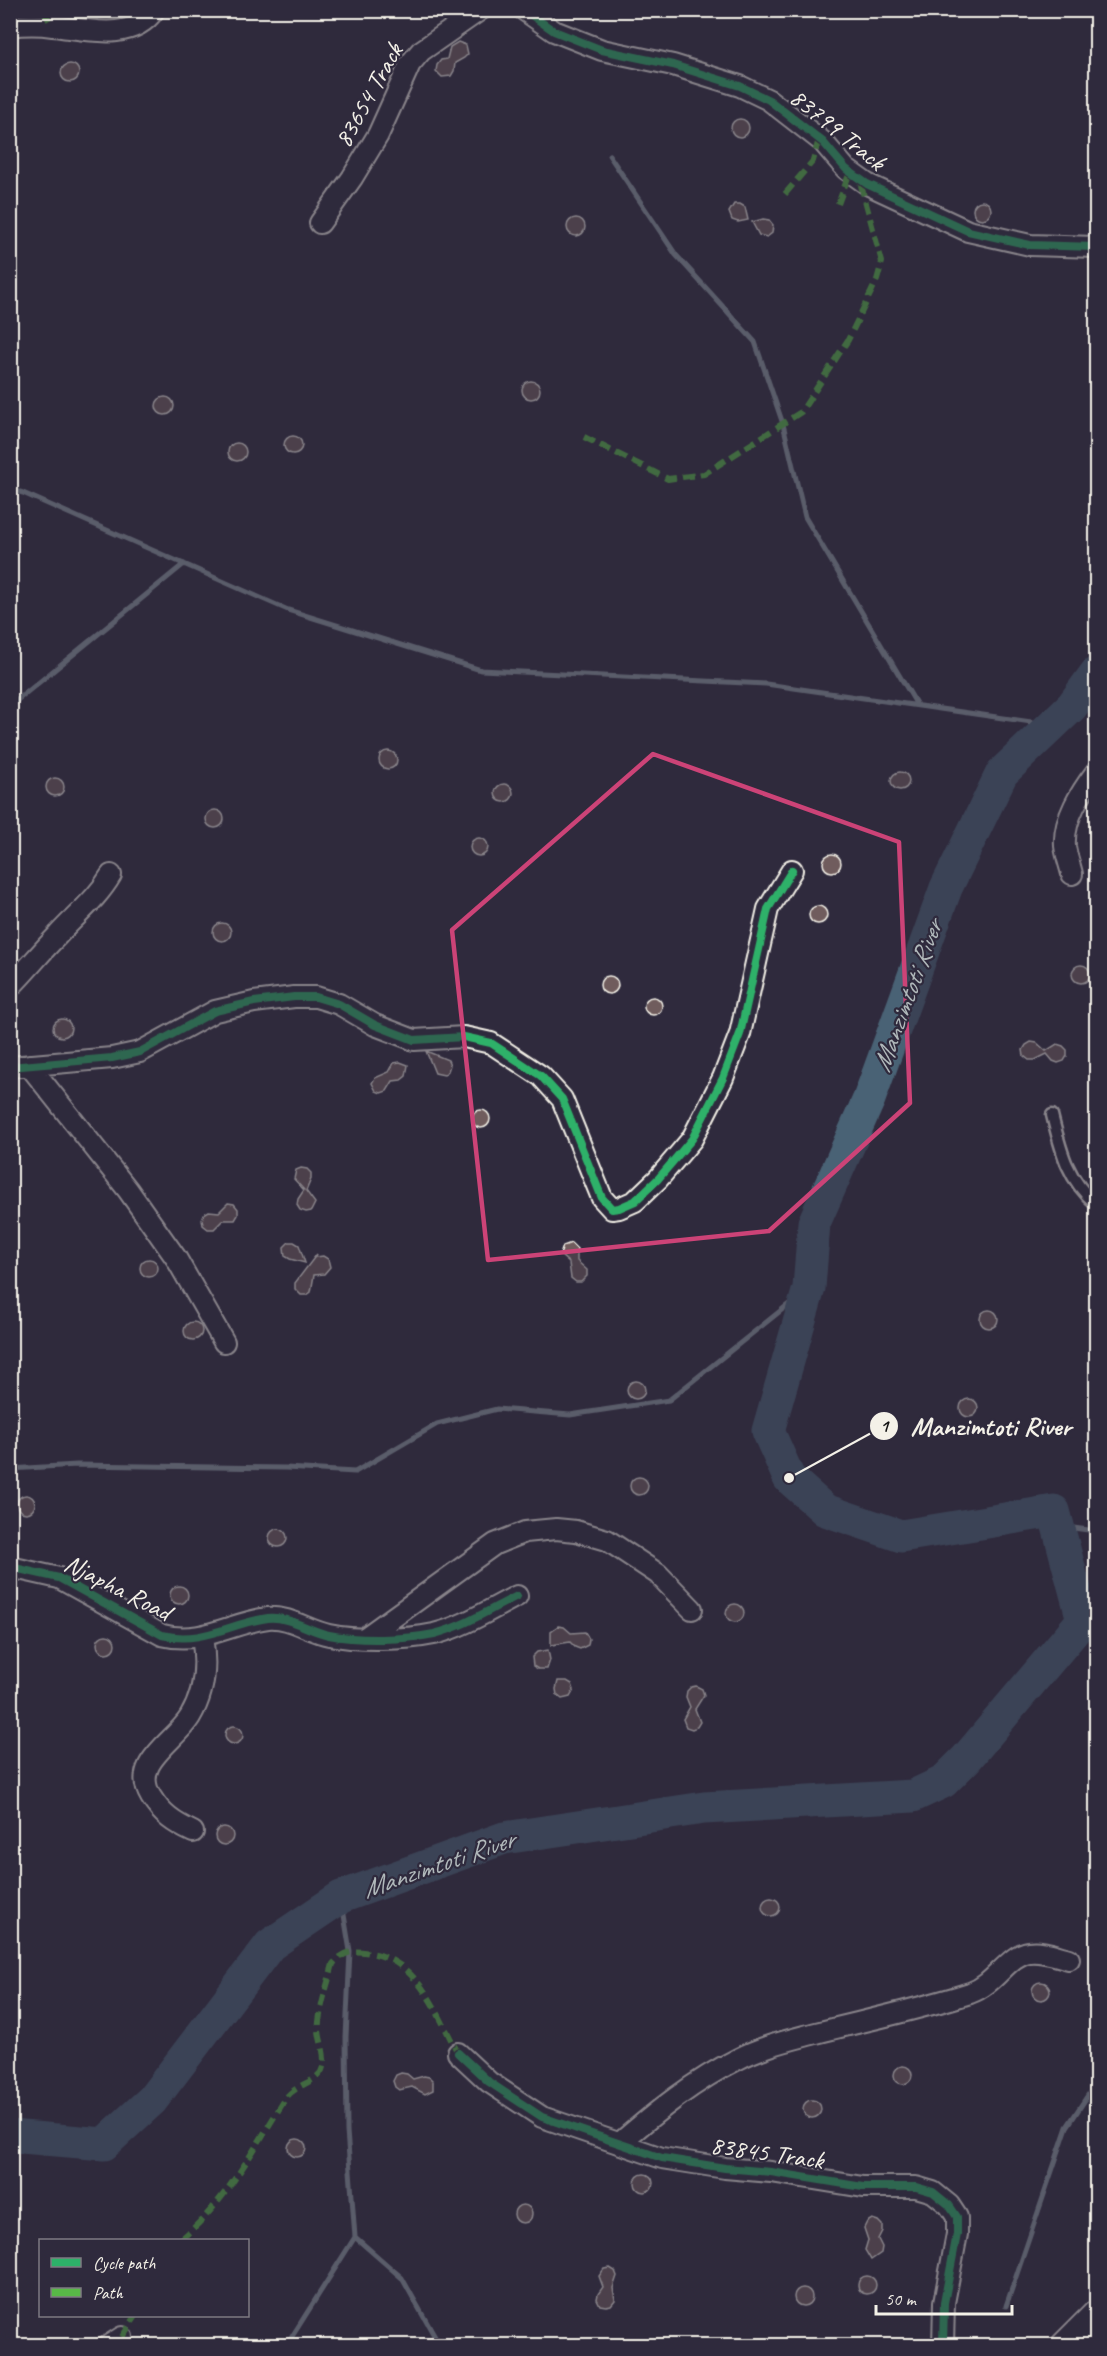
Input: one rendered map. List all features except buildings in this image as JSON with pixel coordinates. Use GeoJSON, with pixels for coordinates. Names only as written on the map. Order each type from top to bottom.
{"type":"FeatureCollection","features":[{"type":"Feature","properties":{"kind":"street"},"geometry":{"type":"LineString","coordinates":[[10,26],[30,24],[87,30],[123,30],[144,22],[154,10]]}},
{"type":"Feature","properties":{"kind":"street","name":"83654 Track"},"geometry":{"type":"LineString","coordinates":[[320,223],[352,178],[378,135],[410,64],[421,51],[480,10]]}},
{"type":"Feature","properties":{"kind":"street","name":"83799 Track"},"geometry":{"type":"LineString","coordinates":[[524,10],[554,31],[602,50],[673,65],[740,86],[770,100],[823,142],[846,169],[867,184],[968,231],[1030,245],[1096,247]]}},
{"type":"Feature","properties":{"kind":"street"},"geometry":{"type":"LineString","coordinates":[[1072,874],[1065,846],[1067,823],[1084,788],[1096,772]]}},
{"type":"Feature","properties":{"kind":"street"},"geometry":{"type":"LineString","coordinates":[[20,1066],[112,1058],[140,1053],[214,1011],[274,999],[316,997],[339,1004],[375,1025],[414,1040],[464,1038],[491,1043],[542,1076],[562,1099],[602,1198],[612,1209],[619,1208],[634,1201],[658,1179],[692,1139],[723,1078],[740,1034],[768,909],[792,870]]}},
{"type":"Feature","properties":{"kind":"street"},"geometry":{"type":"LineString","coordinates":[[10,987],[103,889],[111,875]]}},
{"type":"Feature","properties":{"kind":"street"},"geometry":{"type":"LineString","coordinates":[[20,1066],[122,1182],[176,1258],[224,1342]]}},
{"type":"Feature","properties":{"kind":"street"},"geometry":{"type":"LineString","coordinates":[[366,1637],[495,1544],[525,1532],[556,1529],[607,1539],[658,1574],[692,1609]]}},
{"type":"Feature","properties":{"kind":"street","name":"Njapha Road"},"geometry":{"type":"LineString","coordinates":[[10,1567],[59,1578],[162,1635],[178,1639],[202,1637],[248,1623],[276,1618],[284,1618],[328,1635],[366,1637],[435,1634],[517,1596]]}},
{"type":"Feature","properties":{"kind":"street"},"geometry":{"type":"LineString","coordinates":[[193,1832],[171,1821],[158,1809],[144,1781],[145,1773],[154,1756],[190,1718],[198,1700],[204,1682],[205,1663],[202,1637]]}},
{"type":"Feature","properties":{"kind":"street"},"geometry":{"type":"LineString","coordinates":[[620,2143],[677,2096],[705,2077],[740,2058],[774,2044],[934,2005],[975,1991],[989,1984],[1008,1963],[1027,1952],[1039,1952],[1069,1959]]}},
{"type":"Feature","properties":{"kind":"street","name":"83845 Track"},"geometry":{"type":"LineString","coordinates":[[458,2053],[489,2082],[542,2117],[662,2158],[863,2187],[916,2187],[933,2192],[949,2205],[957,2217],[957,2234],[944,2303],[943,2346]]}},
{"type":"Feature","properties":{"kind":"street"},"geometry":{"type":"LineString","coordinates":[[1064,2346],[1096,2314]]}},
{"type":"Feature","properties":{"kind":"lane"},"geometry":{"type":"LineString","coordinates":[[1052,1115],[1062,1153],[1073,1180],[1096,1204]]}},
{"type":"Feature","properties":{"kind":"highlighted area"},"geometry":{"type":"Polygon","coordinates":[[[653,754],[899,842],[910,1103],[769,1231],[488,1260],[452,930],[653,754]]]}},
{"type":"Feature","properties":{"kind":"waterway"},"geometry":{"type":"LineString","coordinates":[[609,155],[676,255],[755,342],[783,424],[805,517],[917,705]]}},
{"type":"Feature","properties":{"kind":"waterway"},"geometry":{"type":"LineString","coordinates":[[10,489],[288,610],[481,670],[766,684],[1052,725]]}},
{"type":"Feature","properties":{"kind":"waterway"},"geometry":{"type":"LineString","coordinates":[[10,706],[184,564]]}},
{"type":"Feature","properties":{"kind":"waterway","name":"Manzimtoti River"},"geometry":{"type":"LineString","coordinates":[[10,2136],[104,2144],[152,2100],[270,1945],[341,1897],[504,1838],[704,1808],[913,1796],[943,1782],[966,1759],[1083,1620],[1054,1511],[901,1536],[825,1510],[789,1478],[768,1431],[809,1288],[814,1223],[869,1099],[946,888],[1002,773],[1072,706],[1096,673]]}},
{"type":"Feature","properties":{"kind":"waterway"},"geometry":{"type":"LineString","coordinates":[[10,1469],[77,1465],[286,1468],[355,1472],[437,1424],[497,1409],[570,1415],[669,1400],[809,1288]]}},
{"type":"Feature","properties":{"kind":"waterway"},"geometry":{"type":"LineString","coordinates":[[1058,1526],[1096,1531]]}},
{"type":"Feature","properties":{"kind":"waterway"},"geometry":{"type":"LineString","coordinates":[[341,1897],[350,1951],[346,2037],[347,2131],[355,2237],[402,2278],[440,2346]]}},
{"type":"Feature","properties":{"kind":"waterway"},"geometry":{"type":"LineString","coordinates":[[1006,2306],[1067,2127],[1096,2083]]}},
{"type":"Feature","properties":{"kind":"waterway"},"geometry":{"type":"LineString","coordinates":[[286,2346],[355,2237]]}},
{"type":"Feature","properties":{"kind":"marked path"},"geometry":{"type":"LineString","coordinates":[[43,10],[52,25]]}},
{"type":"Feature","properties":{"kind":"marked path"},"geometry":{"type":"LineString","coordinates":[[785,194],[813,161],[819,139]]}},
{"type":"Feature","properties":{"kind":"marked path"},"geometry":{"type":"LineString","coordinates":[[838,204],[850,172]]}},
{"type":"Feature","properties":{"kind":"marked path"},"geometry":{"type":"LineString","coordinates":[[584,437],[668,479],[704,474],[801,412],[848,340],[877,280],[882,262],[859,178]]}},
{"type":"Feature","properties":{"kind":"marked path"},"geometry":{"type":"LineString","coordinates":[[181,2239],[225,2192],[290,2093],[321,2072],[324,2062],[319,2033],[320,2015],[333,1964],[341,1956],[354,1952],[370,1953],[387,1958],[401,1967],[414,1978],[434,2006],[458,2053]]}},
{"type":"Feature","properties":{"kind":"marked path"},"geometry":{"type":"LineString","coordinates":[[122,2337],[135,2317]]}},
{"type":"Feature","properties":{"kind":"cycle path"},"geometry":{"type":"LineString","coordinates":[[524,10],[554,31],[602,50],[673,65],[740,86],[769,100],[823,142],[846,169],[867,184],[968,231],[1030,245],[1096,247]]}},
{"type":"Feature","properties":{"kind":"cycle path"},"geometry":{"type":"LineString","coordinates":[[10,1067],[112,1058],[140,1052],[215,1011],[254,1002],[316,997],[339,1004],[375,1025],[414,1040],[464,1037],[491,1043],[541,1076],[562,1099],[602,1198],[612,1209],[619,1208],[635,1201],[658,1179],[692,1139],[723,1078],[740,1034],[768,909],[792,870]]}},
{"type":"Feature","properties":{"kind":"cycle path"},"geometry":{"type":"LineString","coordinates":[[10,1567],[59,1578],[162,1635],[176,1637],[203,1635],[254,1621],[276,1618],[341,1637],[409,1638],[434,1634],[456,1627],[517,1596]]}},
{"type":"Feature","properties":{"kind":"cycle path"},"geometry":{"type":"LineString","coordinates":[[458,2053],[489,2082],[542,2117],[662,2158],[863,2187],[916,2187],[933,2192],[949,2205],[957,2217],[957,2234],[944,2303],[943,2346]]}},
{"type":"Feature","properties":{"kind":"place","name":"Manzimtoti River"},"geometry":{"type":"Point","coordinates":[789,1478]}}]}
